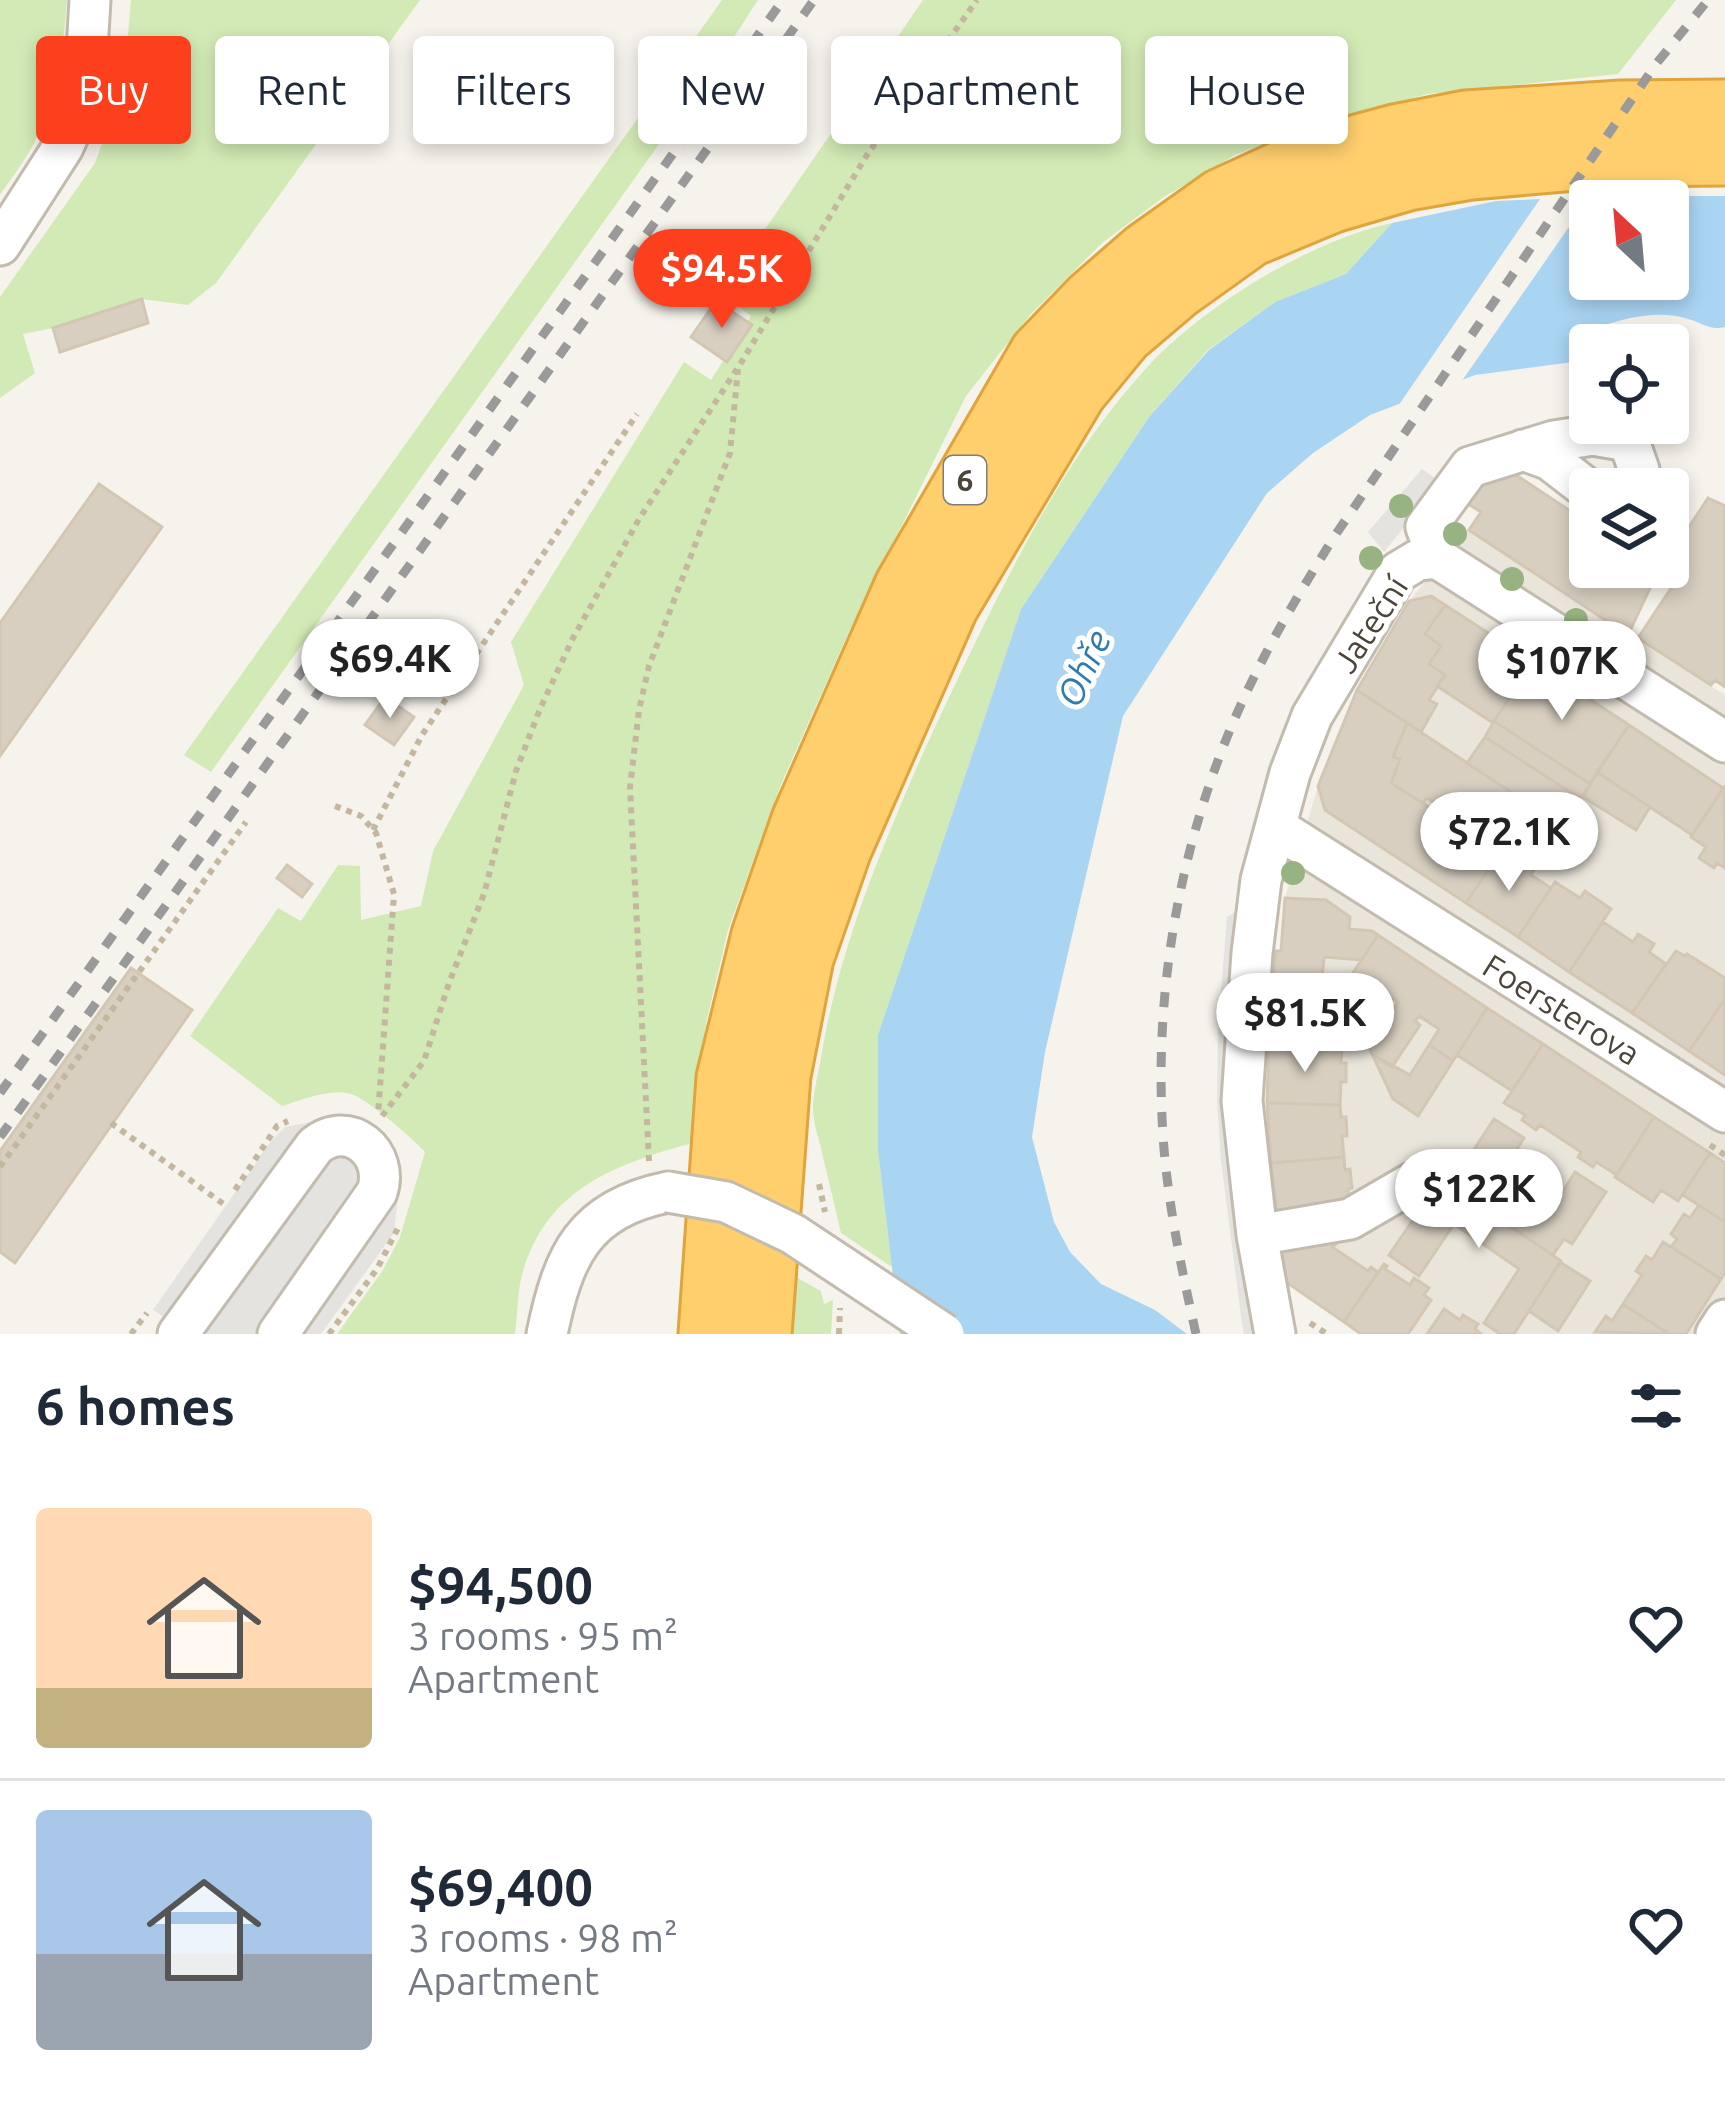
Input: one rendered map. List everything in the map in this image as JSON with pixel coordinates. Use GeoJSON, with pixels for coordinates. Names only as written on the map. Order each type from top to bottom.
{"type":"FeatureCollection","features":[{"type":"Feature","properties":{"kind":"highway","name":"6"},"geometry":{"type":"LineString","coordinates":[[708,1334],[726,1078],[761,935],[801,820],[904,586],[1039,353],[1145,252],[1221,197],[1310,157],[1466,120],[1725,109]]}},
{"type":"Feature","properties":{"kind":"highway","name":"6"},"geometry":{"type":"LineString","coordinates":[[762,1334],[782,1075],[804,958],[842,849],[950,606],[1077,392],[1124,335],[1177,290],[1251,237],[1333,203],[1408,181],[1471,170],[1622,158],[1725,156]]}},
{"type":"Feature","properties":{"kind":"street"},"geometry":{"type":"LineString","coordinates":[[0,245],[63,147],[84,100],[91,0]]}},
{"type":"Feature","properties":{"kind":"street"},"geometry":{"type":"LineString","coordinates":[[1437,558],[1426,527],[1470,467],[1593,435],[1622,440],[1631,447],[1638,468]]}},
{"type":"Feature","properties":{"kind":"street"},"geometry":{"type":"LineString","coordinates":[[1523,450],[1550,460],[1569,474]]}},
{"type":"Feature","properties":{"kind":"street","name":"Jateční"},"geometry":{"type":"LineString","coordinates":[[1288,1325],[1257,1235],[1242,1101],[1261,880],[1290,773],[1312,716],[1398,572],[1418,560],[1437,558],[1725,742]]}},
{"type":"Feature","properties":{"kind":"street","name":"Foersterova"},"geometry":{"type":"LineString","coordinates":[[1277,829],[1715,1127]]}},
{"type":"Feature","properties":{"kind":"street"},"geometry":{"type":"LineString","coordinates":[[178,1334],[315,1146],[326,1138],[350,1137],[376,1158],[382,1176],[377,1192],[278,1334]]}},
{"type":"Feature","properties":{"kind":"street"},"geometry":{"type":"LineString","coordinates":[[547,1334],[574,1246],[612,1213],[648,1196],[658,1177],[793,1234],[944,1334]]}},
{"type":"Feature","properties":{"kind":"street"},"geometry":{"type":"LineString","coordinates":[[1257,1235],[1350,1219],[1412,1183]]}},
{"type":"Feature","properties":{"kind":"street"},"geometry":{"type":"LineString","coordinates":[[1716,1334],[1725,1320]]}},
{"type":"Feature","properties":{"kind":"path"},"geometry":{"type":"LineString","coordinates":[[377,1124],[424,1061],[484,894],[516,771],[572,640],[639,519],[739,366],[867,154],[977,0]]}},
{"type":"Feature","properties":{"kind":"path"},"geometry":{"type":"LineString","coordinates":[[658,1177],[630,787],[638,710],[649,665],[730,453],[739,366]]}},
{"type":"Feature","properties":{"kind":"path"},"geometry":{"type":"LineString","coordinates":[[373,830],[422,735],[637,414]]}},
{"type":"Feature","properties":{"kind":"path"},"geometry":{"type":"LineString","coordinates":[[335,806],[361,816],[373,830],[394,894],[377,1124]]}},
{"type":"Feature","properties":{"kind":"path"},"geometry":{"type":"LineString","coordinates":[[0,1167],[246,822]]}},
{"type":"Feature","properties":{"kind":"path"},"geometry":{"type":"LineString","coordinates":[[216,1215],[277,1126],[296,1116]]}},
{"type":"Feature","properties":{"kind":"path"},"geometry":{"type":"LineString","coordinates":[[365,1117],[377,1124]]}},
{"type":"Feature","properties":{"kind":"path"},"geometry":{"type":"LineString","coordinates":[[112,1123],[225,1205]]}},
{"type":"Feature","properties":{"kind":"path"},"geometry":{"type":"LineString","coordinates":[[1715,1127],[1725,1156]]}},
{"type":"Feature","properties":{"kind":"path"},"geometry":{"type":"LineString","coordinates":[[818,1179],[827,1220]]}},
{"type":"Feature","properties":{"kind":"path"},"geometry":{"type":"LineString","coordinates":[[837,1290],[839,1334]]}},
{"type":"Feature","properties":{"kind":"path"},"geometry":{"type":"LineString","coordinates":[[131,1334],[157,1298]]}},
{"type":"Feature","properties":{"kind":"path"},"geometry":{"type":"LineString","coordinates":[[1288,1325],[1327,1334]]}},
{"type":"Feature","properties":{"kind":"shaded area"},"geometry":{"type":"Polygon","coordinates":[[[1422,469],[1441,482],[1384,552],[1368,532],[1422,469]]]}},
{"type":"Feature","properties":{"kind":"shaded area"},"geometry":{"type":"Polygon","coordinates":[[[1469,530],[1725,695],[1725,1334],[1361,1334],[1286,1282],[1267,1103],[1285,898],[1318,786],[1357,690],[1409,601],[1469,530]]]}},
{"type":"Feature","properties":{"kind":"shaded area"},"geometry":{"type":"Polygon","coordinates":[[[1240,909],[1264,1334],[1244,1334],[1217,1101],[1227,917],[1240,909]]]}},
{"type":"Feature","properties":{"kind":"shaded area"},"geometry":{"type":"Polygon","coordinates":[[[326,1119],[397,1166],[399,1187],[394,1233],[321,1334],[189,1334],[153,1310],[271,1141],[285,1127],[326,1119]]]}},
{"type":"Feature","properties":{"kind":"green space"},"geometry":{"type":"Polygon","coordinates":[[[0,0],[67,0],[64,36],[36,36],[36,137],[0,195],[0,0]]]}},
{"type":"Feature","properties":{"kind":"green space"},"geometry":{"type":"Polygon","coordinates":[[[131,0],[420,0],[389,43],[389,36],[215,36],[215,144],[316,144],[216,283],[188,305],[142,299],[23,334],[35,373],[0,398],[0,297],[95,163],[102,144],[191,144],[191,36],[128,36],[131,0]]]}},
{"type":"Feature","properties":{"kind":"green space"},"geometry":{"type":"Polygon","coordinates":[[[722,0],[758,0],[735,36],[696,36],[722,0]]]}},
{"type":"Feature","properties":{"kind":"green space"},"geometry":{"type":"Polygon","coordinates":[[[923,0],[1676,0],[1618,74],[1428,94],[1348,116],[1348,36],[1145,36],[1145,144],[1264,144],[1235,155],[1164,197],[1102,243],[1029,316],[966,396],[848,634],[782,782],[728,930],[706,1023],[692,1143],[613,1170],[569,1198],[551,1217],[524,1268],[515,1334],[337,1334],[383,1270],[400,1237],[425,1152],[377,1110],[348,1093],[323,1094],[282,1106],[190,1036],[278,908],[301,921],[338,865],[360,866],[361,920],[421,906],[433,851],[524,685],[511,642],[684,362],[711,380],[751,316],[721,293],[831,133],[831,144],[1121,144],[1121,36],[898,36],[923,0]]]}},
{"type":"Feature","properties":{"kind":"green space"},"geometry":{"type":"Polygon","coordinates":[[[638,118],[638,144],[659,144],[211,772],[184,755],[638,118]]]}},
{"type":"Feature","properties":{"kind":"green space"},"geometry":{"type":"Polygon","coordinates":[[[1392,223],[1346,274],[1275,302],[1208,350],[1149,417],[1021,609],[878,1035],[878,1151],[892,1267],[841,1233],[814,1122],[814,1098],[832,1001],[860,910],[955,684],[1054,494],[1099,426],[1151,363],[1201,319],[1262,277],[1328,244],[1392,223]]]}},
{"type":"Feature","properties":{"kind":"green space"},"geometry":{"type":"Polygon","coordinates":[[[785,1271],[821,1291],[824,1304],[833,1300],[831,1334],[782,1334],[785,1271]]]}},
{"type":"Feature","properties":{"kind":"water","name":"Ohře"},"geometry":{"type":"Polygon","coordinates":[[[1689,196],[1725,196],[1725,327],[1656,315],[1609,324],[1569,324],[1569,363],[1475,375],[1370,415],[1313,453],[1267,493],[1123,716],[1045,1052],[1032,1137],[1054,1222],[1070,1252],[1101,1284],[1155,1310],[1187,1334],[900,1334],[878,1151],[878,1035],[1021,609],[1149,417],[1209,350],[1275,302],[1346,274],[1392,223],[1496,201],[1569,198],[1569,300],[1689,300],[1689,196]]]}},
{"type":"Feature","properties":{"kind":"pier"},"geometry":{"type":"Polygon","coordinates":[[[1569,192],[1569,227],[1457,388],[1394,412],[1544,193],[1569,192]]]}},
{"type":"Feature","properties":{"kind":"building"},"geometry":{"type":"Polygon","coordinates":[[[142,299],[148,323],[60,352],[53,328],[142,299]]]}},
{"type":"Feature","properties":{"kind":"building"},"geometry":{"type":"Polygon","coordinates":[[[716,301],[752,325],[727,362],[691,337],[716,301]]]}},
{"type":"Feature","properties":{"kind":"building"},"geometry":{"type":"Polygon","coordinates":[[[1504,467],[1569,510],[1569,588],[1650,588],[1628,635],[1469,530],[1481,512],[1465,502],[1481,478],[1504,467]]]}},
{"type":"Feature","properties":{"kind":"building"},"geometry":{"type":"Polygon","coordinates":[[[99,484],[162,527],[0,756],[0,623],[99,484]]]}},
{"type":"Feature","properties":{"kind":"building"},"geometry":{"type":"Polygon","coordinates":[[[1708,498],[1725,506],[1725,687],[1715,680],[1711,685],[1638,638],[1671,588],[1689,588],[1689,527],[1708,498]]]}},
{"type":"Feature","properties":{"kind":"building"},"geometry":{"type":"Polygon","coordinates":[[[1431,596],[1445,605],[1425,634],[1441,646],[1429,664],[1445,675],[1429,700],[1437,704],[1421,732],[1357,690],[1409,601],[1431,596]]]}},
{"type":"Feature","properties":{"kind":"building"},"geometry":{"type":"Polygon","coordinates":[[[1445,605],[1533,662],[1493,723],[1437,686],[1445,675],[1429,664],[1441,646],[1425,634],[1445,605]]]}},
{"type":"Feature","properties":{"kind":"building"},"geometry":{"type":"Polygon","coordinates":[[[1533,662],[1629,725],[1590,784],[1494,721],[1533,662]]]}},
{"type":"Feature","properties":{"kind":"building"},"geometry":{"type":"Polygon","coordinates":[[[1357,690],[1407,723],[1393,757],[1400,759],[1391,783],[1438,813],[1441,807],[1485,836],[1481,842],[1499,854],[1466,903],[1325,810],[1318,786],[1357,690]]]}},
{"type":"Feature","properties":{"kind":"building"},"geometry":{"type":"Polygon","coordinates":[[[385,697],[414,717],[394,745],[365,725],[385,697]]]}},
{"type":"Feature","properties":{"kind":"building"},"geometry":{"type":"Polygon","coordinates":[[[1494,721],[1590,784],[1581,799],[1485,737],[1494,721]]]}},
{"type":"Feature","properties":{"kind":"building"},"geometry":{"type":"Polygon","coordinates":[[[1407,723],[1532,806],[1504,850],[1427,798],[1423,803],[1391,783],[1400,759],[1393,757],[1407,723]]]}},
{"type":"Feature","properties":{"kind":"building"},"geometry":{"type":"Polygon","coordinates":[[[1629,725],[1723,788],[1692,835],[1597,772],[1629,725]]]}},
{"type":"Feature","properties":{"kind":"building"},"geometry":{"type":"Polygon","coordinates":[[[1485,737],[1581,799],[1564,827],[1467,763],[1485,737]]]}},
{"type":"Feature","properties":{"kind":"building"},"geometry":{"type":"Polygon","coordinates":[[[1597,772],[1650,807],[1636,830],[1583,797],[1597,772]]]}},
{"type":"Feature","properties":{"kind":"building"},"geometry":{"type":"Polygon","coordinates":[[[1724,788],[1725,868],[1717,863],[1714,868],[1699,858],[1706,847],[1691,837],[1724,788]]]}},
{"type":"Feature","properties":{"kind":"building"},"geometry":{"type":"Polygon","coordinates":[[[1532,806],[1584,839],[1568,865],[1517,832],[1532,806]]]}},
{"type":"Feature","properties":{"kind":"building"},"geometry":{"type":"Polygon","coordinates":[[[1499,854],[1517,865],[1522,857],[1536,867],[1531,875],[1551,888],[1518,937],[1466,903],[1499,854]]]}},
{"type":"Feature","properties":{"kind":"building"},"geometry":{"type":"Polygon","coordinates":[[[287,865],[312,884],[302,897],[277,878],[287,865]]]}},
{"type":"Feature","properties":{"kind":"building"},"geometry":{"type":"Polygon","coordinates":[[[1555,882],[1580,898],[1585,891],[1611,909],[1569,972],[1518,937],[1555,882]]]}},
{"type":"Feature","properties":{"kind":"building"},"geometry":{"type":"Polygon","coordinates":[[[1285,898],[1326,900],[1350,917],[1349,929],[1378,935],[1362,960],[1324,957],[1321,989],[1273,984],[1285,898]]]}},
{"type":"Feature","properties":{"kind":"building"},"geometry":{"type":"Polygon","coordinates":[[[1603,922],[1633,942],[1638,934],[1654,944],[1649,952],[1666,964],[1632,1013],[1569,972],[1603,922]]]}},
{"type":"Feature","properties":{"kind":"building"},"geometry":{"type":"Polygon","coordinates":[[[1378,935],[1487,1008],[1453,1061],[1429,1045],[1439,1029],[1419,1016],[1415,1021],[1420,1025],[1392,1067],[1372,1054],[1363,1033],[1383,1001],[1394,1008],[1398,1002],[1376,987],[1366,1003],[1343,988],[1378,935]]]}},
{"type":"Feature","properties":{"kind":"building"},"geometry":{"type":"Polygon","coordinates":[[[1676,951],[1725,978],[1725,999],[1689,1051],[1632,1013],[1676,951]]]}},
{"type":"Feature","properties":{"kind":"building"},"geometry":{"type":"Polygon","coordinates":[[[131,968],[192,1010],[15,1263],[0,1252],[0,1151],[131,968]]]}},
{"type":"Feature","properties":{"kind":"building"},"geometry":{"type":"Polygon","coordinates":[[[1273,984],[1329,990],[1327,1010],[1345,1011],[1344,1031],[1336,1030],[1335,1046],[1269,1044],[1273,984]]]}},
{"type":"Feature","properties":{"kind":"building"},"geometry":{"type":"Polygon","coordinates":[[[1725,999],[1725,1075],[1689,1051],[1725,999]]]}},
{"type":"Feature","properties":{"kind":"building"},"geometry":{"type":"Polygon","coordinates":[[[1487,1008],[1543,1044],[1512,1091],[1457,1055],[1487,1008]]]}},
{"type":"Feature","properties":{"kind":"building"},"geometry":{"type":"Polygon","coordinates":[[[1269,1044],[1342,1047],[1346,1082],[1341,1082],[1340,1105],[1267,1103],[1269,1044]]]}},
{"type":"Feature","properties":{"kind":"building"},"geometry":{"type":"Polygon","coordinates":[[[1543,1044],[1654,1117],[1617,1175],[1596,1162],[1593,1167],[1578,1157],[1581,1152],[1540,1125],[1536,1130],[1522,1120],[1525,1115],[1504,1103],[1543,1044]]]}},
{"type":"Feature","properties":{"kind":"building"},"geometry":{"type":"Polygon","coordinates":[[[1429,1045],[1453,1061],[1418,1116],[1393,1099],[1372,1054],[1410,1075],[1429,1045]]]}},
{"type":"Feature","properties":{"kind":"building"},"geometry":{"type":"Polygon","coordinates":[[[1267,1103],[1340,1105],[1341,1117],[1346,1117],[1344,1157],[1271,1163],[1267,1103]]]}},
{"type":"Feature","properties":{"kind":"building"},"geometry":{"type":"Polygon","coordinates":[[[1654,1117],[1710,1153],[1678,1201],[1661,1190],[1653,1202],[1615,1177],[1654,1117]]]}},
{"type":"Feature","properties":{"kind":"building"},"geometry":{"type":"Polygon","coordinates":[[[1494,1119],[1524,1138],[1503,1171],[1505,1179],[1546,1206],[1554,1205],[1575,1172],[1606,1192],[1572,1244],[1564,1239],[1553,1255],[1450,1186],[1494,1119]]]}},
{"type":"Feature","properties":{"kind":"building"},"geometry":{"type":"Polygon","coordinates":[[[1710,1153],[1725,1163],[1725,1222],[1683,1195],[1710,1153]]]}},
{"type":"Feature","properties":{"kind":"building"},"geometry":{"type":"Polygon","coordinates":[[[1344,1157],[1345,1170],[1350,1169],[1350,1208],[1278,1221],[1271,1163],[1344,1157]]]}},
{"type":"Feature","properties":{"kind":"building"},"geometry":{"type":"Polygon","coordinates":[[[1441,1179],[1561,1261],[1514,1334],[1500,1334],[1484,1323],[1519,1269],[1454,1224],[1419,1276],[1389,1255],[1441,1179]]]}},
{"type":"Feature","properties":{"kind":"building"},"geometry":{"type":"Polygon","coordinates":[[[1699,1205],[1725,1222],[1721,1279],[1671,1247],[1677,1239],[1671,1234],[1684,1214],[1690,1218],[1699,1205]]]}},
{"type":"Feature","properties":{"kind":"building"},"geometry":{"type":"Polygon","coordinates":[[[1335,1230],[1337,1243],[1332,1247],[1368,1271],[1371,1267],[1378,1272],[1344,1322],[1286,1282],[1280,1240],[1335,1230]]]}},
{"type":"Feature","properties":{"kind":"building"},"geometry":{"type":"Polygon","coordinates":[[[1663,1242],[1721,1279],[1686,1334],[1669,1334],[1623,1304],[1642,1275],[1636,1271],[1646,1256],[1652,1260],[1663,1242]]]}},
{"type":"Feature","properties":{"kind":"building"},"geometry":{"type":"Polygon","coordinates":[[[1560,1262],[1590,1281],[1558,1331],[1529,1311],[1560,1262]]]}},
{"type":"Feature","properties":{"kind":"building"},"geometry":{"type":"Polygon","coordinates":[[[1384,1264],[1410,1285],[1414,1278],[1429,1288],[1424,1295],[1431,1300],[1408,1334],[1361,1334],[1344,1322],[1384,1264]]]}},
{"type":"Feature","properties":{"kind":"building"},"geometry":{"type":"Polygon","coordinates":[[[1623,1304],[1669,1334],[1595,1332],[1606,1316],[1612,1321],[1623,1304]]]}},
{"type":"Feature","properties":{"kind":"building"},"geometry":{"type":"Polygon","coordinates":[[[1444,1309],[1460,1320],[1463,1315],[1478,1324],[1475,1329],[1481,1334],[1427,1334],[1444,1309]]]}},
{"type":"Feature","properties":{"kind":"railway"},"geometry":{"type":"LineString","coordinates":[[0,1093],[783,0]]}},
{"type":"Feature","properties":{"kind":"railway"},"geometry":{"type":"LineString","coordinates":[[0,1137],[814,0]]}},
{"type":"Feature","properties":{"kind":"railway"},"geometry":{"type":"LineString","coordinates":[[1196,1334],[1166,1172],[1161,1061],[1164,1005],[1170,949],[1193,838],[1229,732],[1271,644],[1334,537],[1656,64],[1708,0]]}}]}
